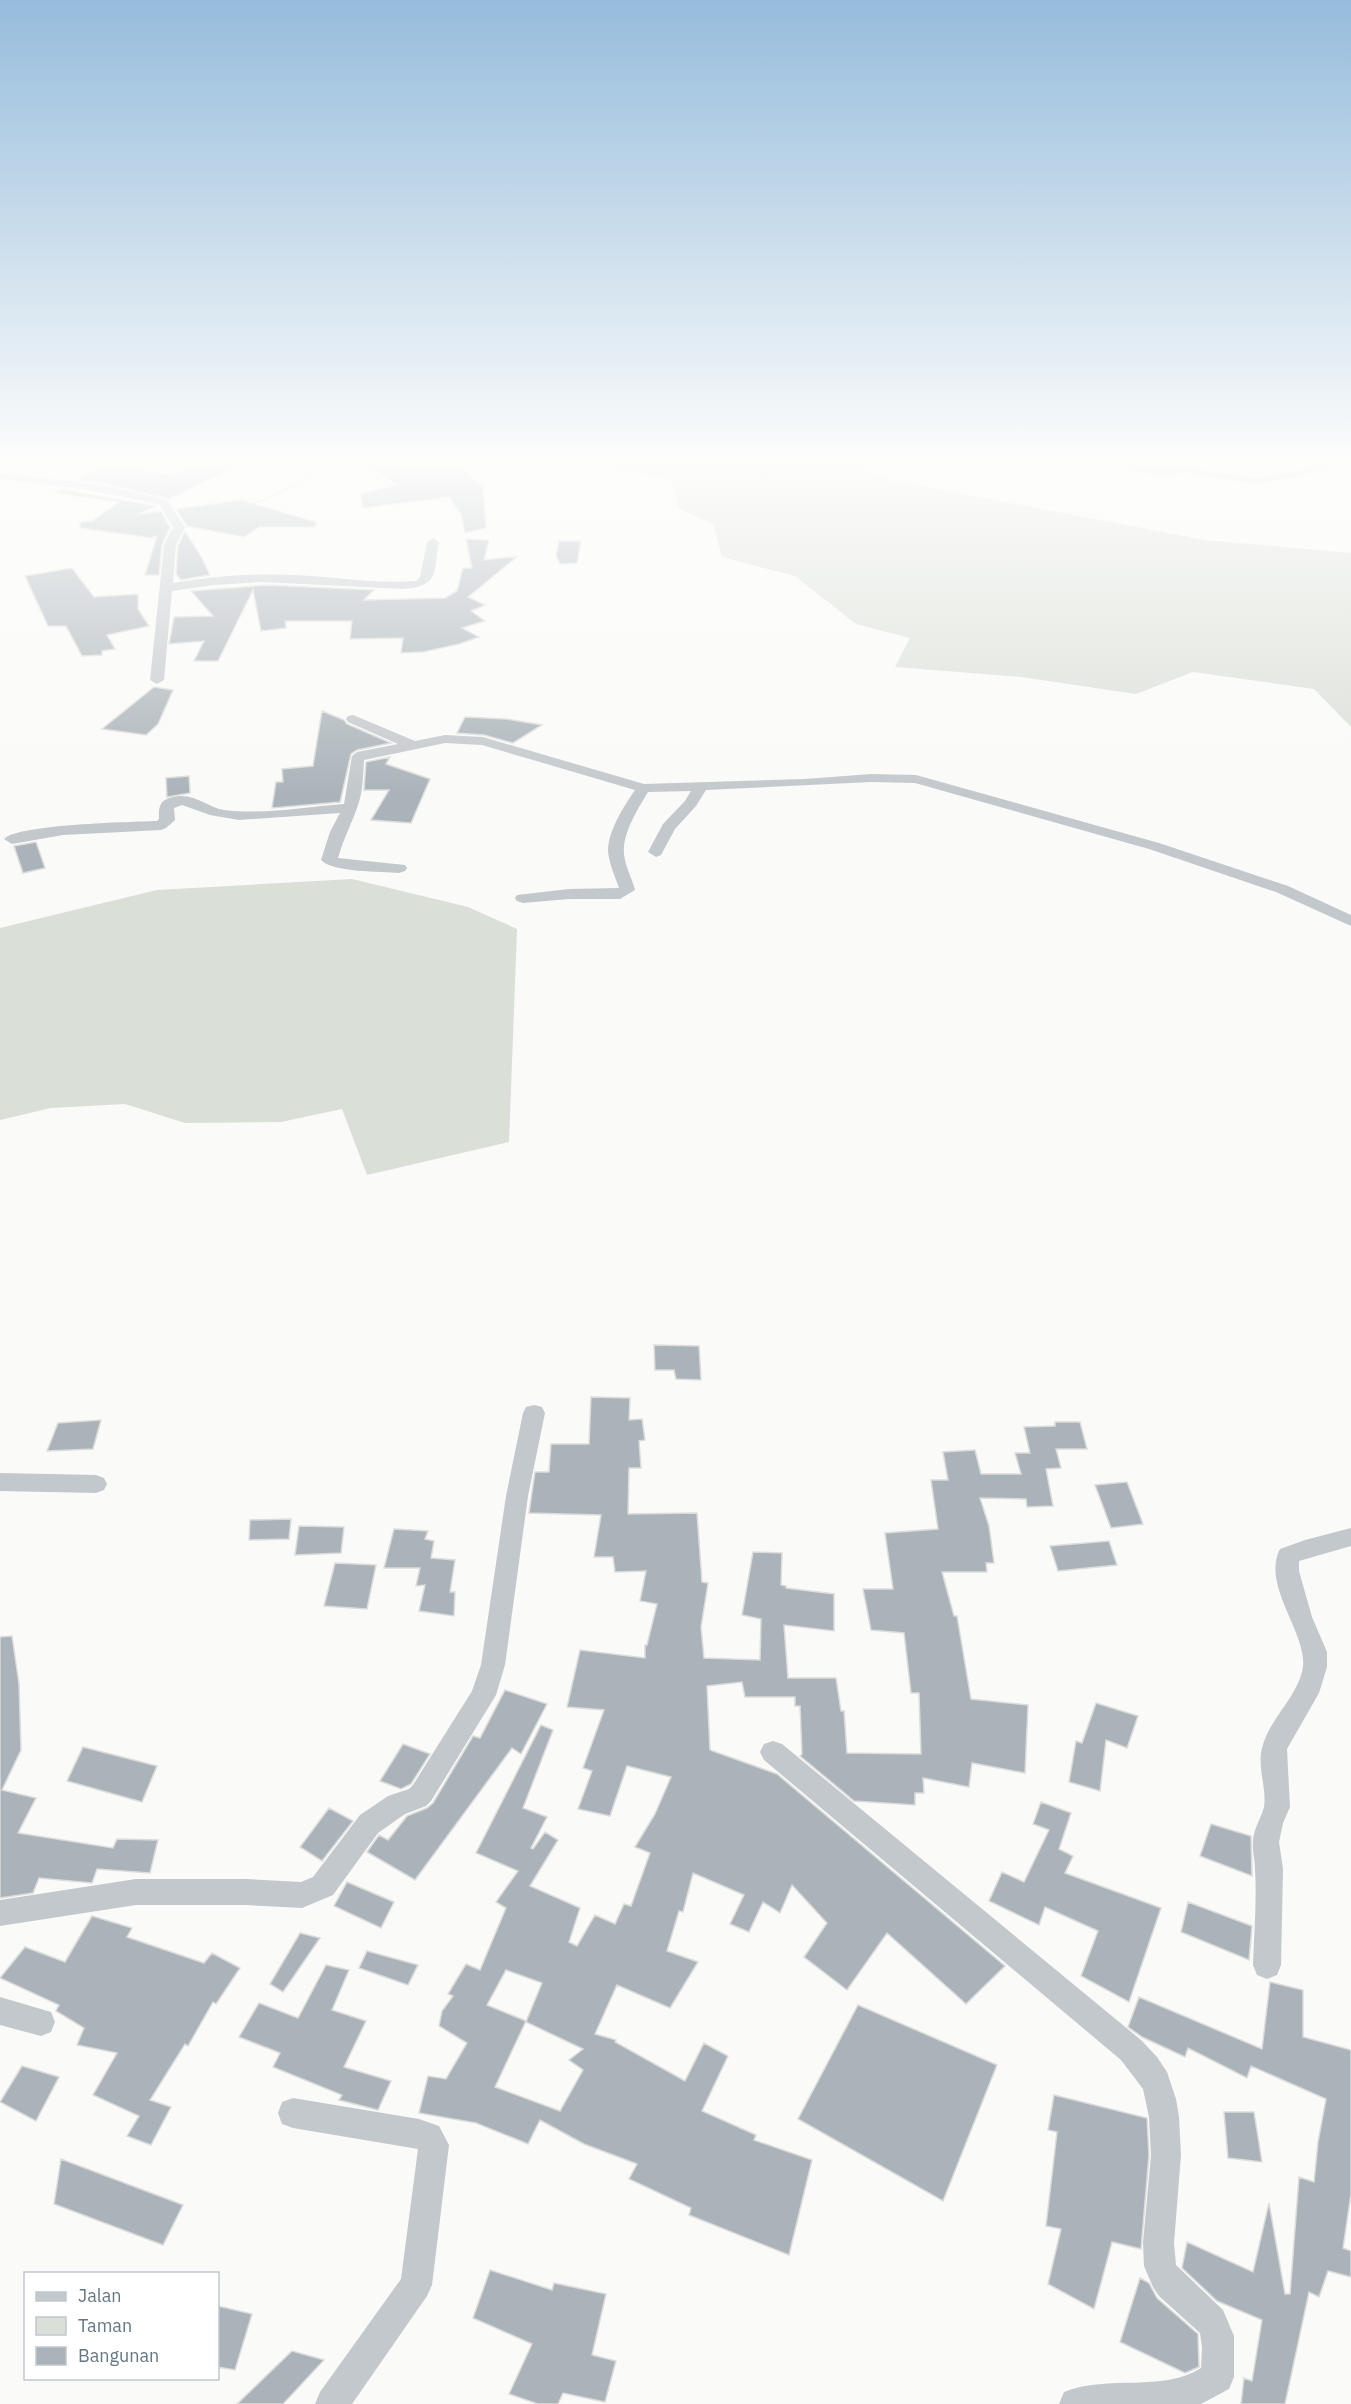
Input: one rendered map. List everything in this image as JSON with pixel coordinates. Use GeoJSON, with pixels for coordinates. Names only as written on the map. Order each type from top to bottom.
{"type":"FeatureCollection","features":[{"type":"Feature","properties":{"kind":"street"},"geometry":{"type":"LineString","coordinates":[[157,680],[168,571]]}},
{"type":"Feature","properties":{"kind":"street"},"geometry":{"type":"LineString","coordinates":[[166,588],[241,578],[302,580],[352,585],[419,584],[426,579],[427,571]]}},
{"type":"Feature","properties":{"kind":"street"},"geometry":{"type":"LineString","coordinates":[[353,719],[413,745]]}},
{"type":"Feature","properties":{"kind":"street"},"geometry":{"type":"LineString","coordinates":[[399,868],[341,864],[329,860],[338,832],[350,808],[355,788],[357,759],[362,754],[445,739],[483,741],[644,788],[700,788],[871,778],[916,779],[1165,849],[1282,889],[1351,921]]}},
{"type":"Feature","properties":{"kind":"street"},"geometry":{"type":"LineString","coordinates":[[523,898],[625,892],[616,853],[617,844],[635,799],[644,788]]}},
{"type":"Feature","properties":{"kind":"street"},"geometry":{"type":"LineString","coordinates":[[656,852],[668,827],[691,803],[700,788]]}},
{"type":"Feature","properties":{"kind":"street"},"geometry":{"type":"LineString","coordinates":[[12,839],[63,830],[161,825],[167,820],[166,806],[187,801],[197,802],[210,812],[238,814],[350,808]]}},
{"type":"Feature","properties":{"kind":"street"},"geometry":{"type":"LineString","coordinates":[[0,1913],[136,1892],[246,1892],[302,1895],[323,1886],[369,1824],[398,1804],[417,1798],[483,1695],[493,1665],[517,1496],[534,1413]]}},
{"type":"Feature","properties":{"kind":"street"},"geometry":{"type":"LineString","coordinates":[[0,1482],[96,1484]]}},
{"type":"Feature","properties":{"kind":"street"},"geometry":{"type":"LineString","coordinates":[[1267,1965],[1269,1869],[1266,1842],[1270,1823],[1277,1807],[1274,1749],[1285,1725],[1310,1685],[1315,1667],[1315,1652],[1300,1617],[1287,1572],[1288,1556],[1351,1537]]}},
{"type":"Feature","properties":{"kind":"street"},"geometry":{"type":"LineString","coordinates":[[773,1752],[994,1934],[1131,2050],[1150,2071],[1161,2106],[1166,2140],[1165,2183],[1159,2240],[1161,2267],[1170,2284],[1205,2316],[1216,2330],[1217,2377],[1202,2393],[1175,2402],[1113,2398],[1076,2404]]}},
{"type":"Feature","properties":{"kind":"street"},"geometry":{"type":"LineString","coordinates":[[0,2011],[41,2022]]}},
{"type":"Feature","properties":{"kind":"street"},"geometry":{"type":"LineString","coordinates":[[293,2113],[420,2134],[434,2145],[416,2285],[332,2404]]}},
{"type":"Feature","properties":{"kind":"green space"},"geometry":{"type":"Polygon","coordinates":[[[777,571],[1351,571],[1351,727],[1314,689],[1193,672],[1136,694],[1021,677],[895,667],[910,638],[856,624],[795,576],[777,571]]]}},
{"type":"Feature","properties":{"kind":"green space"},"geometry":{"type":"Polygon","coordinates":[[[352,879],[468,907],[517,929],[509,1142],[367,1175],[342,1109],[281,1122],[185,1123],[125,1104],[51,1108],[0,1120],[0,928],[157,890],[352,879]]]}},
{"type":"Feature","properties":{"kind":"building"},"geometry":{"type":"Polygon","coordinates":[[[53,571],[74,571],[94,597],[138,594],[138,609],[149,626],[107,635],[115,649],[102,651],[102,655],[82,656],[66,626],[48,626],[25,576],[53,571]]]}},
{"type":"Feature","properties":{"kind":"building"},"geometry":{"type":"Polygon","coordinates":[[[146,571],[159,571],[159,575],[145,575],[146,571]]]}},
{"type":"Feature","properties":{"kind":"building"},"geometry":{"type":"Polygon","coordinates":[[[176,571],[208,571],[210,575],[181,580],[176,571]]]}},
{"type":"Feature","properties":{"kind":"building"},"geometry":{"type":"Polygon","coordinates":[[[462,571],[499,571],[468,597],[485,605],[471,611],[485,621],[462,628],[479,637],[423,652],[401,653],[403,638],[350,639],[352,621],[285,621],[286,628],[261,631],[253,590],[218,661],[194,661],[204,641],[169,644],[174,617],[213,616],[191,591],[268,585],[374,590],[364,600],[445,598],[457,591],[462,571]]]}},
{"type":"Feature","properties":{"kind":"building"},"geometry":{"type":"Polygon","coordinates":[[[154,687],[173,690],[158,724],[146,735],[102,729],[154,687]]]}},
{"type":"Feature","properties":{"kind":"building"},"geometry":{"type":"Polygon","coordinates":[[[322,711],[391,743],[357,750],[351,754],[340,802],[272,808],[276,782],[283,782],[282,769],[313,766],[322,711]]]}},
{"type":"Feature","properties":{"kind":"building"},"geometry":{"type":"Polygon","coordinates":[[[465,717],[506,719],[542,725],[513,743],[484,735],[457,733],[465,717]]]}},
{"type":"Feature","properties":{"kind":"building"},"geometry":{"type":"Polygon","coordinates":[[[390,757],[386,764],[430,779],[411,823],[371,820],[389,790],[364,790],[366,762],[390,757]]]}},
{"type":"Feature","properties":{"kind":"building"},"geometry":{"type":"Polygon","coordinates":[[[189,776],[190,793],[167,797],[166,778],[189,776]]]}},
{"type":"Feature","properties":{"kind":"building"},"geometry":{"type":"Polygon","coordinates":[[[36,842],[45,868],[23,873],[14,846],[36,842]]]}},
{"type":"Feature","properties":{"kind":"building"},"geometry":{"type":"Polygon","coordinates":[[[654,1345],[699,1346],[701,1380],[676,1379],[674,1370],[655,1370],[654,1345]]]}},
{"type":"Feature","properties":{"kind":"building"},"geometry":{"type":"Polygon","coordinates":[[[591,1397],[630,1398],[629,1420],[642,1419],[645,1440],[639,1441],[641,1468],[629,1468],[628,1514],[697,1513],[702,1582],[708,1583],[701,1627],[704,1658],[760,1660],[761,1619],[742,1615],[753,1552],[782,1553],[781,1585],[786,1588],[834,1594],[834,1631],[784,1625],[788,1678],[836,1678],[841,1711],[844,1711],[847,1753],[921,1754],[919,1693],[911,1693],[904,1633],[871,1630],[863,1589],[893,1589],[885,1533],[938,1529],[931,1480],[948,1480],[943,1452],[975,1450],[981,1474],[1021,1474],[1015,1453],[1030,1453],[1024,1427],[1055,1426],[1055,1422],[1080,1422],[1087,1449],[1056,1449],[1061,1468],[1046,1469],[1053,1506],[1027,1507],[1026,1499],[980,1498],[989,1526],[994,1563],[986,1563],[987,1572],[942,1572],[954,1616],[957,1616],[971,1699],[1028,1705],[1025,1773],[972,1763],[969,1787],[923,1778],[924,1793],[915,1793],[915,1805],[854,1801],[800,1756],[802,1754],[800,1706],[795,1706],[795,1697],[745,1697],[742,1682],[707,1686],[710,1750],[777,1774],[1005,1966],[966,2004],[887,1933],[847,1990],[804,1957],[827,1923],[792,1885],[780,1913],[763,1902],[749,1932],[730,1924],[744,1895],[693,1873],[683,1912],[679,1911],[667,1951],[698,1962],[670,2008],[617,1985],[595,2034],[616,2040],[615,2042],[685,2081],[704,2043],[728,2056],[702,2111],[756,2135],[754,2140],[812,2160],[789,2255],[689,2215],[691,2208],[629,2179],[637,2164],[584,2144],[540,2120],[528,2144],[476,2123],[419,2113],[428,2076],[446,2079],[467,2043],[439,2026],[442,2011],[453,1996],[448,1994],[466,1964],[480,1970],[506,1908],[496,1902],[518,1871],[476,1853],[541,1725],[553,1730],[523,1808],[547,1817],[531,1848],[533,1849],[545,1832],[558,1840],[530,1886],[580,1908],[569,1942],[577,1946],[595,1915],[615,1924],[624,1904],[631,1906],[650,1853],[635,1847],[655,1814],[671,1777],[627,1766],[610,1816],[578,1809],[592,1771],[583,1768],[604,1710],[567,1707],[580,1650],[645,1658],[645,1645],[647,1645],[657,1604],[640,1601],[646,1571],[615,1572],[613,1557],[594,1557],[601,1515],[529,1513],[535,1472],[549,1472],[551,1444],[589,1444],[591,1397]],[[506,1970],[487,2005],[526,2021],[495,2087],[560,2111],[583,2070],[569,2060],[583,2049],[526,2022],[542,1983],[506,1970]]]}},
{"type":"Feature","properties":{"kind":"building"},"geometry":{"type":"Polygon","coordinates":[[[101,1420],[93,1449],[47,1451],[58,1423],[101,1420]]]}},
{"type":"Feature","properties":{"kind":"building"},"geometry":{"type":"Polygon","coordinates":[[[1127,1482],[1143,1524],[1111,1528],[1095,1485],[1127,1482]]]}},
{"type":"Feature","properties":{"kind":"building"},"geometry":{"type":"Polygon","coordinates":[[[291,1519],[289,1539],[249,1540],[250,1520],[291,1519]]]}},
{"type":"Feature","properties":{"kind":"building"},"geometry":{"type":"Polygon","coordinates":[[[299,1526],[344,1527],[341,1553],[295,1555],[299,1526]]]}},
{"type":"Feature","properties":{"kind":"building"},"geometry":{"type":"Polygon","coordinates":[[[394,1529],[428,1531],[425,1539],[434,1541],[431,1558],[455,1560],[450,1592],[455,1592],[454,1616],[419,1611],[425,1585],[416,1586],[420,1568],[384,1568],[394,1529]]]}},
{"type":"Feature","properties":{"kind":"building"},"geometry":{"type":"Polygon","coordinates":[[[1109,1541],[1117,1565],[1058,1571],[1050,1546],[1109,1541]]]}},
{"type":"Feature","properties":{"kind":"building"},"geometry":{"type":"Polygon","coordinates":[[[335,1563],[376,1565],[367,1609],[324,1606],[335,1563]]]}},
{"type":"Feature","properties":{"kind":"building"},"geometry":{"type":"Polygon","coordinates":[[[12,1636],[19,1684],[21,1750],[2,1790],[36,1798],[18,1833],[113,1848],[117,1839],[158,1840],[150,1873],[97,1869],[92,1883],[39,1878],[33,1893],[0,1898],[0,1637],[12,1636]]]}},
{"type":"Feature","properties":{"kind":"building"},"geometry":{"type":"Polygon","coordinates":[[[505,1690],[547,1704],[521,1754],[512,1748],[415,1880],[367,1852],[379,1835],[388,1840],[407,1816],[433,1803],[473,1736],[480,1738],[505,1690]]]}},
{"type":"Feature","properties":{"kind":"building"},"geometry":{"type":"Polygon","coordinates":[[[1096,1703],[1138,1716],[1127,1748],[1106,1740],[1100,1791],[1069,1782],[1076,1741],[1082,1743],[1096,1703]]]}},
{"type":"Feature","properties":{"kind":"building"},"geometry":{"type":"Polygon","coordinates":[[[403,1744],[430,1754],[411,1784],[401,1789],[380,1781],[403,1744]]]}},
{"type":"Feature","properties":{"kind":"building"},"geometry":{"type":"Polygon","coordinates":[[[83,1747],[157,1766],[142,1802],[67,1781],[83,1747]]]}},
{"type":"Feature","properties":{"kind":"building"},"geometry":{"type":"Polygon","coordinates":[[[1041,1802],[1071,1813],[1059,1849],[1073,1856],[1065,1873],[1161,1908],[1129,2002],[1081,1976],[1098,1931],[1045,1907],[1039,1925],[989,1901],[1002,1872],[1024,1882],[1049,1830],[1033,1824],[1041,1802]]]}},
{"type":"Feature","properties":{"kind":"building"},"geometry":{"type":"Polygon","coordinates":[[[329,1808],[353,1821],[322,1861],[300,1847],[329,1808]]]}},
{"type":"Feature","properties":{"kind":"building"},"geometry":{"type":"Polygon","coordinates":[[[1211,1824],[1251,1836],[1252,1876],[1200,1856],[1211,1824]]]}},
{"type":"Feature","properties":{"kind":"building"},"geometry":{"type":"Polygon","coordinates":[[[347,1882],[394,1902],[381,1928],[334,1906],[347,1882]]]}},
{"type":"Feature","properties":{"kind":"building"},"geometry":{"type":"Polygon","coordinates":[[[1188,1902],[1252,1926],[1249,1960],[1181,1932],[1188,1902]]]}},
{"type":"Feature","properties":{"kind":"building"},"geometry":{"type":"Polygon","coordinates":[[[92,1916],[132,1928],[127,1937],[204,1963],[212,1953],[240,1968],[216,2004],[213,2002],[188,2046],[185,2044],[150,2100],[171,2107],[151,2145],[127,2136],[139,2116],[93,2095],[117,2053],[77,2045],[84,2028],[56,2011],[59,2005],[0,1978],[25,1947],[65,1962],[92,1916]]]}},
{"type":"Feature","properties":{"kind":"building"},"geometry":{"type":"Polygon","coordinates":[[[300,1933],[320,1938],[283,1992],[270,1984],[300,1933]]]}},
{"type":"Feature","properties":{"kind":"building"},"geometry":{"type":"Polygon","coordinates":[[[367,1951],[418,1965],[408,1985],[359,1968],[367,1951]]]}},
{"type":"Feature","properties":{"kind":"building"},"geometry":{"type":"Polygon","coordinates":[[[326,1965],[349,1970],[332,2010],[366,2021],[344,2067],[391,2081],[378,2110],[339,2100],[342,2095],[273,2067],[280,2053],[239,2037],[259,2003],[298,2018],[326,1965]]]}},
{"type":"Feature","properties":{"kind":"building"},"geometry":{"type":"Polygon","coordinates":[[[1270,1982],[1303,1990],[1303,2037],[1351,2050],[1351,2194],[1343,2248],[1351,2251],[1351,2277],[1328,2271],[1319,2297],[1309,2292],[1285,2404],[1241,2404],[1244,2378],[1252,2381],[1262,2320],[1217,2301],[1182,2268],[1187,2242],[1253,2272],[1269,2203],[1285,2294],[1290,2294],[1299,2177],[1314,2182],[1326,2099],[1251,2066],[1247,2078],[1188,2048],[1185,2057],[1142,2037],[1128,2027],[1139,1997],[1262,2049],[1270,1982]]]}},
{"type":"Feature","properties":{"kind":"building"},"geometry":{"type":"Polygon","coordinates":[[[858,2005],[997,2065],[943,2201],[798,2119],[858,2005]]]}},
{"type":"Feature","properties":{"kind":"building"},"geometry":{"type":"Polygon","coordinates":[[[22,2066],[59,2077],[36,2121],[0,2102],[22,2066]]]}},
{"type":"Feature","properties":{"kind":"building"},"geometry":{"type":"Polygon","coordinates":[[[1054,2095],[1147,2118],[1149,2155],[1141,2249],[1112,2242],[1094,2309],[1048,2284],[1061,2229],[1046,2226],[1057,2132],[1048,2130],[1054,2095]]]}},
{"type":"Feature","properties":{"kind":"building"},"geometry":{"type":"Polygon","coordinates":[[[1224,2112],[1254,2112],[1262,2162],[1228,2158],[1224,2112]]]}},
{"type":"Feature","properties":{"kind":"building"},"geometry":{"type":"Polygon","coordinates":[[[61,2159],[183,2205],[163,2245],[54,2204],[61,2159]]]}},
{"type":"Feature","properties":{"kind":"building"},"geometry":{"type":"Polygon","coordinates":[[[490,2270],[552,2290],[554,2283],[606,2294],[592,2355],[616,2361],[605,2402],[563,2393],[558,2404],[538,2404],[509,2394],[532,2344],[473,2318],[490,2270]]]}},
{"type":"Feature","properties":{"kind":"building"},"geometry":{"type":"Polygon","coordinates":[[[1140,2278],[1149,2283],[1157,2298],[1198,2334],[1199,2367],[1185,2373],[1120,2342],[1140,2278]]]}},
{"type":"Feature","properties":{"kind":"building"},"geometry":{"type":"Polygon","coordinates":[[[219,2306],[252,2314],[235,2370],[219,2367],[219,2306]]]}},
{"type":"Feature","properties":{"kind":"building"},"geometry":{"type":"Polygon","coordinates":[[[292,2351],[324,2360],[283,2404],[237,2404],[292,2351]]]}}]}
